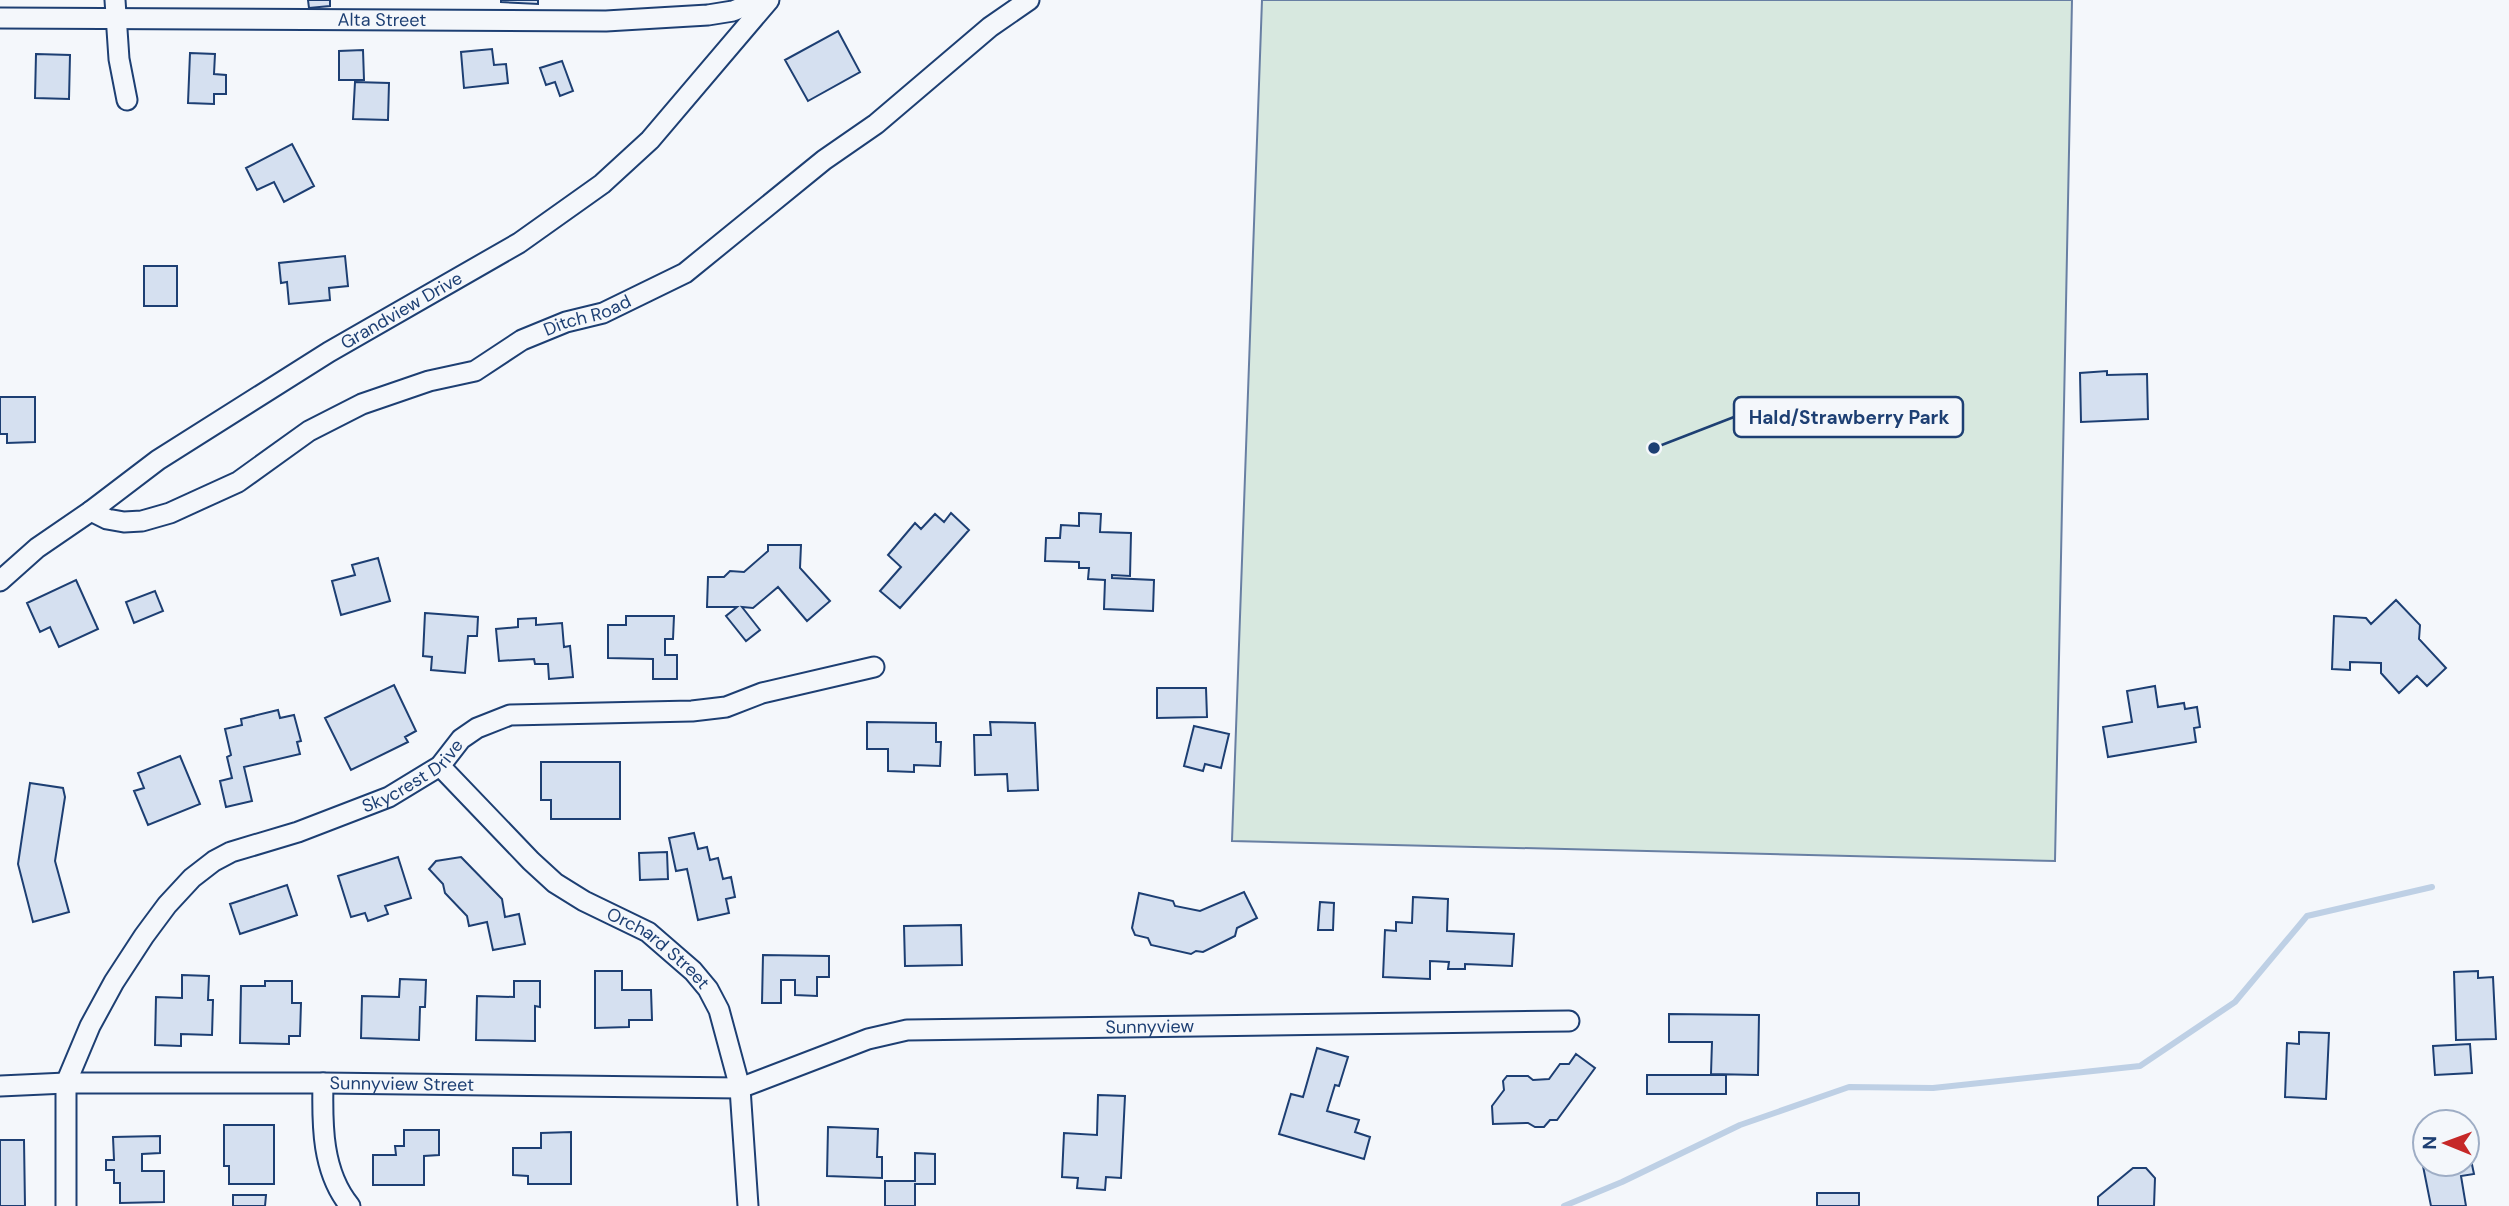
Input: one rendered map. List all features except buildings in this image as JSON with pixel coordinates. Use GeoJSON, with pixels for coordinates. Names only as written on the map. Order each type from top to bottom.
{"type":"FeatureCollection","features":[{"type":"Feature","properties":{"kind":"street","name":"Alta Street"},"geometry":{"type":"LineString","coordinates":[[0,18],[115,10],[447,20],[606,21],[708,15],[733,11],[760,0]]}},
{"type":"Feature","properties":{"kind":"street","name":"Grandview Drive"},"geometry":{"type":"LineString","coordinates":[[0,581],[37,548],[158,460],[329,352],[519,243],[602,184],[650,140],[769,0]]}},
{"type":"Feature","properties":{"kind":"street","name":"Ditch Road"},"geometry":{"type":"LineString","coordinates":[[91,511],[107,519],[124,522],[142,521],[170,513],[237,482],[309,431],[362,404],[429,381],[475,371],[522,340],[566,321],[603,313],[685,273],[824,160],[876,124],[990,27],[1029,0]]}},
{"type":"Feature","properties":{"kind":"street"},"geometry":{"type":"LineString","coordinates":[[115,10],[127,100]]}},
{"type":"Feature","properties":{"kind":"street","name":"Skycrest Drive"},"geometry":{"type":"LineString","coordinates":[[66,1083],[90,1026],[114,982],[167,905],[192,878],[214,860],[231,852],[298,832],[389,797],[440,766],[461,739],[477,728],[510,715],[692,711],[726,707],[762,693],[874,667]]}},
{"type":"Feature","properties":{"kind":"street","name":"Orchard Street"},"geometry":{"type":"LineString","coordinates":[[440,766],[555,883],[584,901],[648,932],[693,971],[708,989],[719,1010],[740,1088],[748,1206]]}},
{"type":"Feature","properties":{"kind":"street","name":"Sunnyview"},"geometry":{"type":"LineString","coordinates":[[740,1088],[868,1040],[906,1030],[1569,1021]]}},
{"type":"Feature","properties":{"kind":"street"},"geometry":{"type":"LineString","coordinates":[[0,1086],[66,1083],[66,1206]]}},
{"type":"Feature","properties":{"kind":"street","name":"Sunnyview Street"},"geometry":{"type":"LineString","coordinates":[[66,1083],[740,1088]]}},
{"type":"Feature","properties":{"kind":"street"},"geometry":{"type":"LineString","coordinates":[[323,1083],[322,1120],[329,1167],[334,1182],[350,1206]]}},
{"type":"Feature","properties":{"kind":"shaded area"},"geometry":{"type":"Polygon","coordinates":[[[1262,0],[2072,0],[2055,861],[1232,841],[1262,0]]]}},
{"type":"Feature","properties":{"kind":"waterway"},"geometry":{"type":"LineString","coordinates":[[1564,1206],[1622,1182],[1740,1125],[1849,1087],[1933,1088],[2140,1066],[2235,1002],[2307,916],[2432,887]]}},
{"type":"Feature","properties":{"kind":"place","name":"Hald/Strawberry Park"},"geometry":{"type":"Point","coordinates":[1654,448]}}]}
